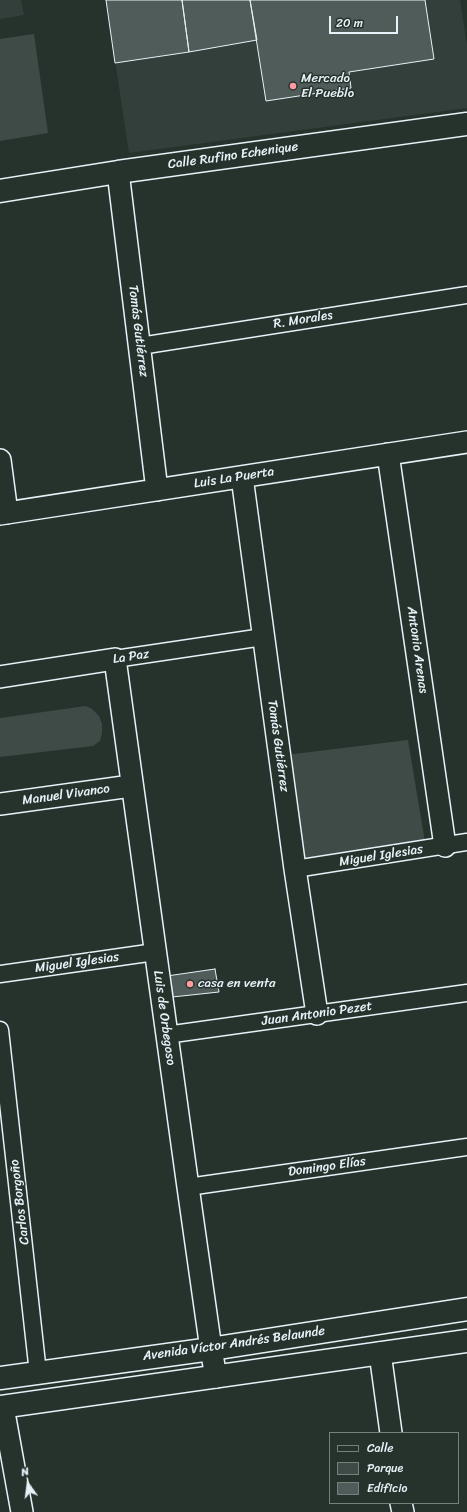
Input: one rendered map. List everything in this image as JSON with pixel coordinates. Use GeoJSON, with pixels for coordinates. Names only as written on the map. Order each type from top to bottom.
{"type":"FeatureCollection","features":[{"type":"Feature","properties":{"kind":"main road","name":"Calle Rufino Echenique"},"geometry":{"type":"LineString","coordinates":[[0,191],[118,172],[467,124]]}},
{"type":"Feature","properties":{"kind":"main road","name":"Avenida Víctor Andrés Belaunde"},"geometry":{"type":"LineString","coordinates":[[0,1378],[467,1309]]}},
{"type":"Feature","properties":{"kind":"main road"},"geometry":{"type":"LineString","coordinates":[[2,1407],[380,1352],[467,1341]]}},
{"type":"Feature","properties":{"kind":"street","name":"Tomás Gutiérrez"},"geometry":{"type":"LineString","coordinates":[[118,172],[157,490]]}},
{"type":"Feature","properties":{"kind":"street","name":"R. Morales"},"geometry":{"type":"LineString","coordinates":[[140,346],[467,295]]}},
{"type":"Feature","properties":{"kind":"street","name":"Luis La Puerta"},"geometry":{"type":"LineString","coordinates":[[4,514],[467,442]]}},
{"type":"Feature","properties":{"kind":"street","name":"Antonio Arenas"},"geometry":{"type":"LineString","coordinates":[[388,454],[445,846]]}},
{"type":"Feature","properties":{"kind":"street"},"geometry":{"type":"LineString","coordinates":[[0,460],[4,514]]}},
{"type":"Feature","properties":{"kind":"street","name":"Tomás Gutiérrez"},"geometry":{"type":"LineString","coordinates":[[242,477],[295,869],[317,1014]]}},
{"type":"Feature","properties":{"kind":"street","name":"La Paz"},"geometry":{"type":"LineString","coordinates":[[0,677],[263,637]]}},
{"type":"Feature","properties":{"kind":"street","name":"Luis de Orbegoso"},"geometry":{"type":"LineString","coordinates":[[115,659],[131,786],[210,1348],[216,1377]]}},
{"type":"Feature","properties":{"kind":"street","name":"Manuel Vivanco"},"geometry":{"type":"LineString","coordinates":[[0,804],[131,786]]}},
{"type":"Feature","properties":{"kind":"street","name":"Miguel Iglesias"},"geometry":{"type":"LineString","coordinates":[[295,869],[467,842]]}},
{"type":"Feature","properties":{"kind":"street","name":"Miguel Iglesias"},"geometry":{"type":"LineString","coordinates":[[0,974],[155,952]]}},
{"type":"Feature","properties":{"kind":"street","name":"Juan Antonio Pezet"},"geometry":{"type":"LineString","coordinates":[[166,1035],[467,993]]}},
{"type":"Feature","properties":{"kind":"street","name":"Carlos Borgoño"},"geometry":{"type":"LineString","coordinates":[[0,1030],[38,1373]]}},
{"type":"Feature","properties":{"kind":"street","name":"Domingo Elías"},"geometry":{"type":"LineString","coordinates":[[188,1187],[467,1146]]}},
{"type":"Feature","properties":{"kind":"street"},"geometry":{"type":"LineString","coordinates":[[380,1352],[391,1432]]}},
{"type":"Feature","properties":{"kind":"street"},"geometry":{"type":"LineString","coordinates":[[2,1407],[22,1512]]}},
{"type":"Feature","properties":{"kind":"shaded area"},"geometry":{"type":"Polygon","coordinates":[[[0,0],[21,0],[24,15],[0,19],[0,0]]]}},
{"type":"Feature","properties":{"kind":"shaded area","name":"Mercado El Pueblo"},"geometry":{"type":"Polygon","coordinates":[[[106,0],[460,0],[467,45],[467,108],[129,153],[106,0]]]}},
{"type":"Feature","properties":{"kind":"green space"},"geometry":{"type":"Polygon","coordinates":[[[34,34],[48,133],[0,141],[0,39],[34,34]]]}},
{"type":"Feature","properties":{"kind":"green space"},"geometry":{"type":"Polygon","coordinates":[[[86,706],[92,709],[99,716],[102,724],[100,741],[93,746],[0,757],[0,718],[86,706]]]}},
{"type":"Feature","properties":{"kind":"green space"},"geometry":{"type":"Polygon","coordinates":[[[408,740],[426,848],[297,865],[286,755],[408,740]]]}},
{"type":"Feature","properties":{"kind":"building"},"geometry":{"type":"Polygon","coordinates":[[[106,0],[182,0],[189,52],[115,63],[106,0]]]}},
{"type":"Feature","properties":{"kind":"building"},"geometry":{"type":"Polygon","coordinates":[[[182,0],[250,0],[257,40],[189,52],[182,0]]]}},
{"type":"Feature","properties":{"kind":"building"},"geometry":{"type":"Polygon","coordinates":[[[250,0],[425,0],[434,59],[349,72],[351,88],[266,101],[250,0]]]}},
{"type":"Feature","properties":{"kind":"building","name":"casa en venta"},"geometry":{"type":"Polygon","coordinates":[[[215,969],[219,992],[163,998],[160,977],[215,969]]]}},
{"type":"Feature","properties":{"kind":"place","name":"Mercado El Pueblo"},"geometry":{"type":"Point","coordinates":[293,86]}},
{"type":"Feature","properties":{"kind":"place","name":"casa en venta"},"geometry":{"type":"Point","coordinates":[190,984]}}]}
